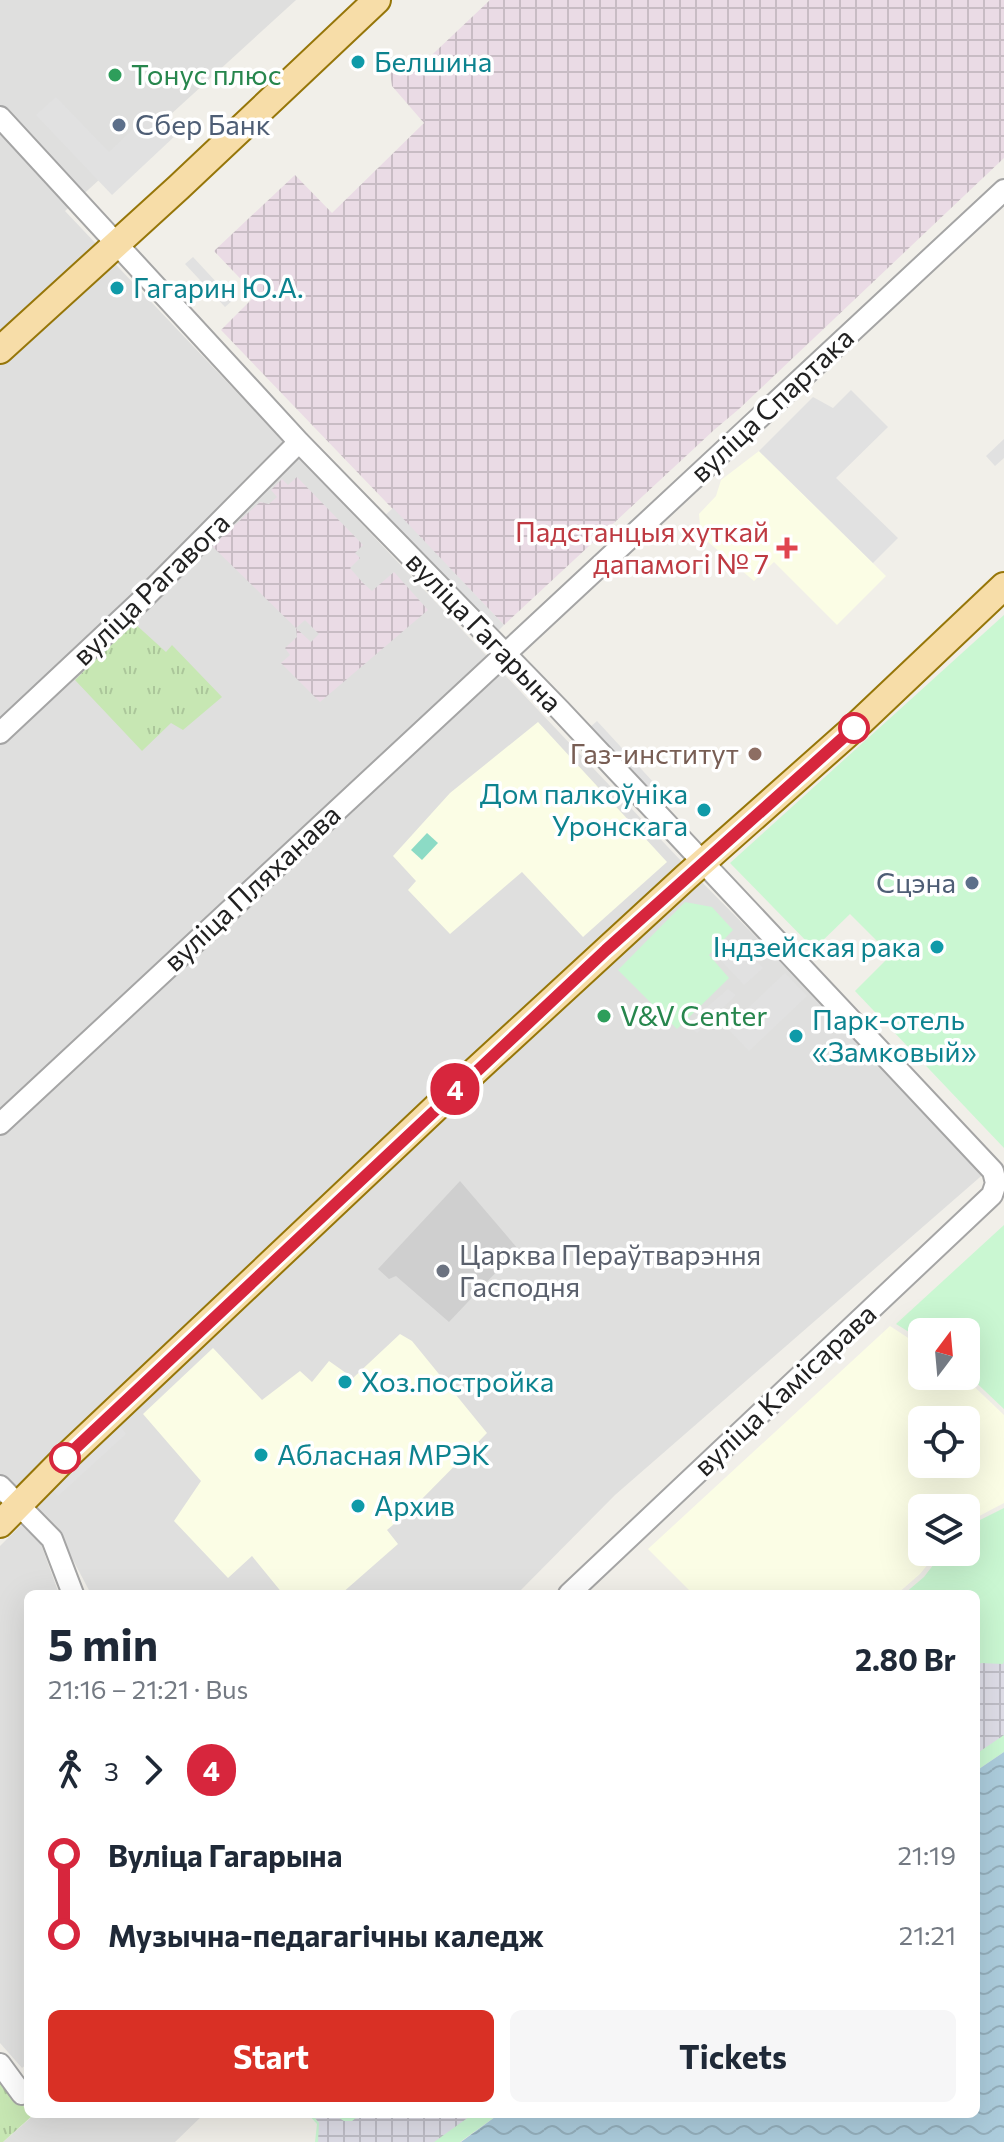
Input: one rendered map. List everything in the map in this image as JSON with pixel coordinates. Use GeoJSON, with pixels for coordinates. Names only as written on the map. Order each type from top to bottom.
{"type":"FeatureCollection","features":[{"type":"Feature","properties":{"kind":"main road"},"geometry":{"type":"LineString","coordinates":[[0,350],[377,0]]}},
{"type":"Feature","properties":{"kind":"main road"},"geometry":{"type":"LineString","coordinates":[[0,1524],[65,1458],[461,1084],[854,728],[1004,586]]}},
{"type":"Feature","properties":{"kind":"street","name":"вуліца Гагарына"},"geometry":{"type":"LineString","coordinates":[[0,117],[299,442],[504,652],[993,1171],[996,1183]]}},
{"type":"Feature","properties":{"kind":"street","name":"вуліца Спартака"},"geometry":{"type":"LineString","coordinates":[[504,652],[1000,203]]}},
{"type":"Feature","properties":{"kind":"street","name":"вуліца Рагавога"},"geometry":{"type":"LineString","coordinates":[[0,733],[144,598],[299,442]]}},
{"type":"Feature","properties":{"kind":"street","name":"вуліца Пляханава"},"geometry":{"type":"LineString","coordinates":[[0,1124],[504,652]]}},
{"type":"Feature","properties":{"kind":"street","name":"вуліца Камісарава"},"geometry":{"type":"LineString","coordinates":[[573,1590],[992,1195],[996,1183]]}},
{"type":"Feature","properties":{"kind":"street"},"geometry":{"type":"LineString","coordinates":[[0,1486],[52,1539],[71,1590]]}},
{"type":"Feature","properties":{"kind":"street"},"geometry":{"type":"LineString","coordinates":[[0,2064],[24,2090]]}},
{"type":"Feature","properties":{"kind":"shaded area"},"geometry":{"type":"Polygon","coordinates":[[[0,0],[296,0],[65,211],[685,865],[987,1171],[615,1495],[521,1590],[89,1590],[63,1541],[0,1476],[0,0]]]}},
{"type":"Feature","properties":{"kind":"shaded area"},"geometry":{"type":"Polygon","coordinates":[[[490,0],[1004,0],[1004,158],[739,409],[504,625],[221,330],[256,295],[214,251],[295,175],[332,213],[424,123],[392,86],[390,72],[401,61],[417,69],[490,0]]]}},
{"type":"Feature","properties":{"kind":"shaded area"},"geometry":{"type":"Polygon","coordinates":[[[56,97],[109,152],[152,111],[176,135],[112,195],[36,115],[56,97]]]}},
{"type":"Feature","properties":{"kind":"shaded area"},"geometry":{"type":"Polygon","coordinates":[[[193,257],[233,300],[225,307],[185,264],[193,257]]]}},
{"type":"Feature","properties":{"kind":"shaded area"},"geometry":{"type":"Polygon","coordinates":[[[851,390],[888,427],[836,478],[898,538],[873,563],[759,451],[813,397],[833,408],[851,390]]]}},
{"type":"Feature","properties":{"kind":"shaded area"},"geometry":{"type":"Polygon","coordinates":[[[1004,439],[1004,458],[995,466],[986,456],[1004,439]]]}},
{"type":"Feature","properties":{"kind":"shaded area","name":"Падстанцыя хуткай дапамогі № 7"},"geometry":{"type":"Polygon","coordinates":[[[759,451],[886,576],[837,625],[774,562],[754,581],[701,536],[699,514],[716,496],[721,480],[759,451]]]}},
{"type":"Feature","properties":{"kind":"shaded area"},"geometry":{"type":"Polygon","coordinates":[[[297,477],[363,545],[355,553],[360,558],[350,568],[363,583],[372,591],[394,572],[428,610],[320,702],[281,663],[290,655],[285,648],[297,637],[296,628],[212,546],[260,502],[269,504],[277,497],[271,490],[282,479],[288,485],[297,477]],[[305,620],[296,628],[311,642],[319,634],[305,620]]]}},
{"type":"Feature","properties":{"kind":"shaded area"},"geometry":{"type":"Polygon","coordinates":[[[393,508],[504,625],[493,636],[381,519],[393,508]]]}},
{"type":"Feature","properties":{"kind":"shaded area"},"geometry":{"type":"Polygon","coordinates":[[[597,721],[667,797],[658,805],[588,729],[597,721]]]}},
{"type":"Feature","properties":{"kind":"shaded area"},"geometry":{"type":"Polygon","coordinates":[[[538,722],[667,862],[583,937],[522,872],[450,934],[408,890],[416,881],[393,856],[450,793],[538,722]]]}},
{"type":"Feature","properties":{"kind":"shaded area"},"geometry":{"type":"Polygon","coordinates":[[[735,939],[763,968],[744,985],[717,956],[735,939]]]}},
{"type":"Feature","properties":{"kind":"shaded area"},"geometry":{"type":"Polygon","coordinates":[[[785,973],[807,996],[749,1051],[727,1028],[785,973]]]}},
{"type":"Feature","properties":{"kind":"shaded area"},"geometry":{"type":"Polygon","coordinates":[[[728,989],[736,995],[697,1033],[688,1024],[728,989]]]}},
{"type":"Feature","properties":{"kind":"shaded area"},"geometry":{"type":"Polygon","coordinates":[[[460,1181],[518,1249],[449,1322],[396,1276],[389,1279],[378,1269],[460,1181]]]}},
{"type":"Feature","properties":{"kind":"shaded area"},"geometry":{"type":"Polygon","coordinates":[[[890,1326],[908,1338],[908,1390],[978,1390],[1004,1415],[1004,1503],[980,1516],[980,1494],[908,1494],[908,1566],[927,1566],[902,1590],[689,1590],[648,1549],[890,1326]]]}},
{"type":"Feature","properties":{"kind":"shaded area"},"geometry":{"type":"Polygon","coordinates":[[[400,1334],[412,1341],[487,1433],[387,1530],[398,1544],[346,1590],[280,1590],[252,1556],[228,1578],[174,1521],[201,1481],[143,1414],[213,1348],[262,1400],[300,1371],[312,1382],[329,1361],[353,1378],[400,1334]]]}},
{"type":"Feature","properties":{"kind":"shaded area"},"geometry":{"type":"Polygon","coordinates":[[[120,1426],[126,1434],[58,1496],[50,1487],[120,1426]]]}},
{"type":"Feature","properties":{"kind":"shaded area"},"geometry":{"type":"Polygon","coordinates":[[[21,1525],[41,1544],[58,1590],[24,1590],[22,2068],[0,2043],[0,1546],[21,1525]]]}},
{"type":"Feature","properties":{"kind":"shaded area"},"geometry":{"type":"Polygon","coordinates":[[[1004,1661],[1004,1735],[980,1751],[980,1664],[1003,1664],[1004,1661]]]}},
{"type":"Feature","properties":{"kind":"shaded area"},"geometry":{"type":"Polygon","coordinates":[[[30,2118],[200,2118],[175,2142],[3,2142],[30,2118]]]}},
{"type":"Feature","properties":{"kind":"shaded area"},"geometry":{"type":"Polygon","coordinates":[[[315,2118],[352,2121],[356,2118],[467,2118],[434,2142],[318,2142],[319,2123],[315,2118]]]}},
{"type":"Feature","properties":{"kind":"green space"},"geometry":{"type":"Polygon","coordinates":[[[1004,615],[1004,1148],[855,991],[891,955],[850,914],[814,949],[730,863],[1004,615]]]}},
{"type":"Feature","properties":{"kind":"green space"},"geometry":{"type":"Polygon","coordinates":[[[133,622],[166,652],[172,645],[222,697],[183,730],[171,723],[142,751],[75,680],[133,622]]]}},
{"type":"Feature","properties":{"kind":"green space"},"geometry":{"type":"Polygon","coordinates":[[[427,833],[438,843],[422,860],[411,850],[427,833]]]}},
{"type":"Feature","properties":{"kind":"green space"},"geometry":{"type":"Polygon","coordinates":[[[685,902],[712,907],[733,930],[709,955],[729,978],[677,1029],[618,970],[685,902]]]}},
{"type":"Feature","properties":{"kind":"green space"},"geometry":{"type":"Polygon","coordinates":[[[1004,1225],[1004,1409],[980,1386],[980,1318],[908,1318],[908,1331],[896,1324],[1004,1225]]]}},
{"type":"Feature","properties":{"kind":"green space"},"geometry":{"type":"Polygon","coordinates":[[[1004,1508],[1004,1752],[980,1768],[980,1590],[909,1590],[932,1566],[980,1566],[980,1520],[1004,1508]]]}},
{"type":"Feature","properties":{"kind":"green space"},"geometry":{"type":"Polygon","coordinates":[[[0,2079],[24,2107],[24,2118],[30,2118],[0,2142],[0,2079]]]}},
{"type":"Feature","properties":{"kind":"green space"},"geometry":{"type":"Polygon","coordinates":[[[312,2118],[493,2118],[460,2142],[315,2142],[317,2124],[312,2118]]]}},
{"type":"Feature","properties":{"kind":"water"},"geometry":{"type":"Polygon","coordinates":[[[1004,1752],[1004,2142],[461,2142],[494,2118],[980,2118],[980,1768],[1004,1752]]]}},
{"type":"Feature","properties":{"kind":"bus line","name":"4"},"geometry":{"type":"LineString","coordinates":[[65,1458],[461,1084],[854,728]]}},
{"type":"Feature","properties":{"kind":"place","name":"Белшина"},"geometry":{"type":"Point","coordinates":[358,62]}},
{"type":"Feature","properties":{"kind":"place","name":"Тонус плюс"},"geometry":{"type":"Point","coordinates":[115,75]}},
{"type":"Feature","properties":{"kind":"place","name":"Сбер Банк"},"geometry":{"type":"Point","coordinates":[119,125]}},
{"type":"Feature","properties":{"kind":"place","name":"Гагарин Ю.А."},"geometry":{"type":"Point","coordinates":[117,288]}},
{"type":"Feature","properties":{"kind":"place","name":"Падстанцыя хуткай дапамогі № 7"},"geometry":{"type":"Point","coordinates":[787,548]}},
{"type":"Feature","properties":{"kind":"place","name":"Газ-институт"},"geometry":{"type":"Point","coordinates":[755,754]}},
{"type":"Feature","properties":{"kind":"place","name":"Дом палкоўніка Уронскага"},"geometry":{"type":"Point","coordinates":[704,810]}},
{"type":"Feature","properties":{"kind":"place","name":"Сцэна"},"geometry":{"type":"Point","coordinates":[972,883]}},
{"type":"Feature","properties":{"kind":"place","name":"Індзейская рака"},"geometry":{"type":"Point","coordinates":[937,947]}},
{"type":"Feature","properties":{"kind":"place","name":"V&V Center"},"geometry":{"type":"Point","coordinates":[604,1016]}},
{"type":"Feature","properties":{"kind":"place","name":"Парк-отель «Замковый»"},"geometry":{"type":"Point","coordinates":[796,1036]}},
{"type":"Feature","properties":{"kind":"place","name":"Царква Пераўтварэння Гасподня"},"geometry":{"type":"Point","coordinates":[443,1271]}},
{"type":"Feature","properties":{"kind":"place","name":"Хоз.постройка"},"geometry":{"type":"Point","coordinates":[345,1382]}},
{"type":"Feature","properties":{"kind":"place","name":"Абласная МРЭК"},"geometry":{"type":"Point","coordinates":[261,1455]}},
{"type":"Feature","properties":{"kind":"place","name":"Архив"},"geometry":{"type":"Point","coordinates":[358,1506]}}]}
